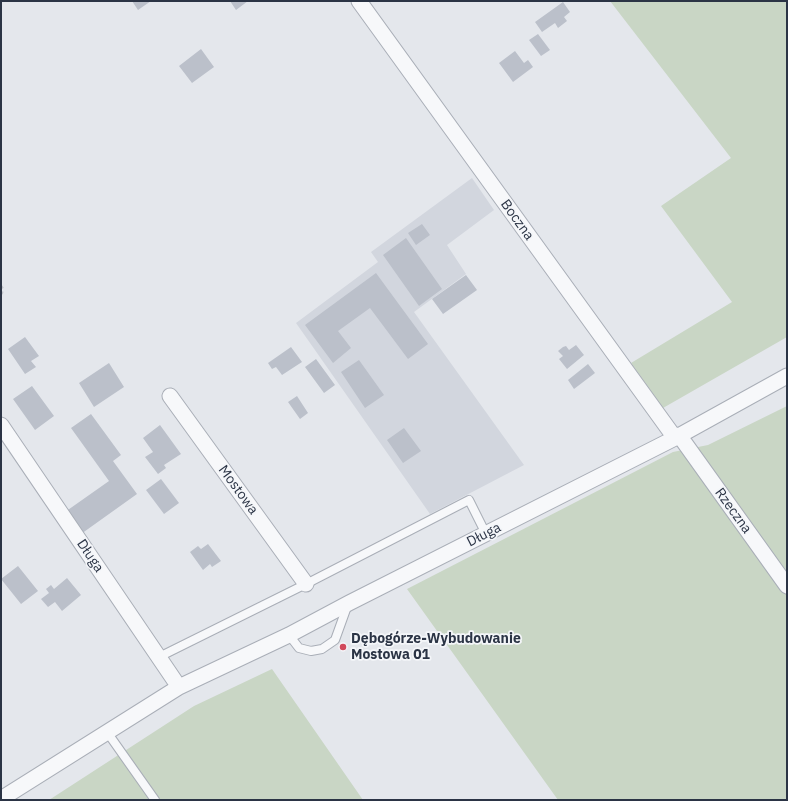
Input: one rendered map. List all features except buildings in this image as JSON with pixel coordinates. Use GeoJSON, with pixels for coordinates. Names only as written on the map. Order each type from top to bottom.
{"type":"FeatureCollection","features":[{"type":"Feature","properties":{"kind":"street","name":"Boczna"},"geometry":{"type":"LineString","coordinates":[[359,1],[677,437]]}},
{"type":"Feature","properties":{"kind":"street","name":"Długa"},"geometry":{"type":"LineString","coordinates":[[1,799],[179,687],[289,635],[349,603],[677,437],[787,376]]}},
{"type":"Feature","properties":{"kind":"street","name":"Mostowa"},"geometry":{"type":"LineString","coordinates":[[170,396],[306,584]]}},
{"type":"Feature","properties":{"kind":"street","name":"Długa"},"geometry":{"type":"LineString","coordinates":[[1,425],[179,687]]}},
{"type":"Feature","properties":{"kind":"street","name":"Rzeczna"},"geometry":{"type":"LineString","coordinates":[[677,437],[787,586]]}},
{"type":"Feature","properties":{"kind":"lane"},"geometry":{"type":"LineString","coordinates":[[158,657],[306,584],[469,500],[486,534]]}},
{"type":"Feature","properties":{"kind":"lane"},"geometry":{"type":"LineString","coordinates":[[289,635],[299,648],[312,651],[322,649],[334,640],[349,603]]}},
{"type":"Feature","properties":{"kind":"lane"},"geometry":{"type":"LineString","coordinates":[[107,732],[155,800]]}},
{"type":"Feature","properties":{"kind":"path"},"geometry":{"type":"LineString","coordinates":[[1,286],[3,289],[1,296]]}},
{"type":"Feature","properties":{"kind":"shaded area"},"geometry":{"type":"Polygon","coordinates":[[[472,178],[494,210],[447,245],[466,274],[414,312],[524,465],[430,514],[296,323],[378,262],[371,252],[472,178]]]}},
{"type":"Feature","properties":{"kind":"green space"},"geometry":{"type":"Polygon","coordinates":[[[610,1],[787,1],[787,337],[663,408],[631,363],[732,302],[661,206],[731,158],[610,1]]]}},
{"type":"Feature","properties":{"kind":"green space"},"geometry":{"type":"Polygon","coordinates":[[[787,406],[787,800],[558,800],[407,589],[673,452],[708,445],[787,406]]]}},
{"type":"Feature","properties":{"kind":"green space"},"geometry":{"type":"Polygon","coordinates":[[[272,669],[363,800],[49,800],[194,706],[272,669]]]}},
{"type":"Feature","properties":{"kind":"place","name":"Dębogórze-Wybudowanie Mostowa 01"},"geometry":{"type":"Point","coordinates":[343,647]}}]}
